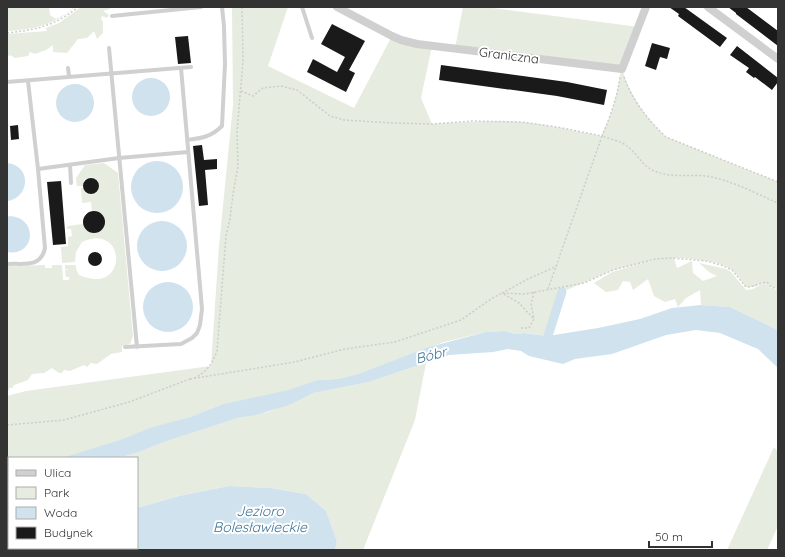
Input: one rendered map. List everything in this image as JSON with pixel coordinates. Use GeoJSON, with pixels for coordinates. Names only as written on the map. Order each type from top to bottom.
{"type":"FeatureCollection","features":[{"type":"Feature","properties":{"kind":"street","name":"Graniczna"},"geometry":{"type":"LineString","coordinates":[[338,7],[397,38],[417,44],[622,69]]}},
{"type":"Feature","properties":{"kind":"street"},"geometry":{"type":"LineString","coordinates":[[622,69],[646,7]]}},
{"type":"Feature","properties":{"kind":"street"},"geometry":{"type":"LineString","coordinates":[[708,7],[778,59]]}},
{"type":"Feature","properties":{"kind":"lane"},"geometry":{"type":"LineString","coordinates":[[112,16],[201,7]]}},
{"type":"Feature","properties":{"kind":"lane"},"geometry":{"type":"LineString","coordinates":[[187,140],[204,138],[215,133],[222,126],[225,64],[222,7]]}},
{"type":"Feature","properties":{"kind":"lane"},"geometry":{"type":"LineString","coordinates":[[302,7],[312,38]]}},
{"type":"Feature","properties":{"kind":"lane"},"geometry":{"type":"LineString","coordinates":[[109,48],[137,347]]}},
{"type":"Feature","properties":{"kind":"lane"},"geometry":{"type":"LineString","coordinates":[[7,82],[191,67]]}},
{"type":"Feature","properties":{"kind":"lane"},"geometry":{"type":"LineString","coordinates":[[68,68],[69,76]]}},
{"type":"Feature","properties":{"kind":"lane"},"geometry":{"type":"LineString","coordinates":[[125,347],[181,344],[192,338],[200,325],[202,309],[181,68]]}},
{"type":"Feature","properties":{"kind":"lane"},"geometry":{"type":"LineString","coordinates":[[7,264],[31,263],[41,260],[44,255],[45,248],[28,81]]}},
{"type":"Feature","properties":{"kind":"lane"},"geometry":{"type":"LineString","coordinates":[[38,169],[119,158],[188,152]]}},
{"type":"Feature","properties":{"kind":"lane"},"geometry":{"type":"LineString","coordinates":[[70,165],[71,183]]}},
{"type":"Feature","properties":{"kind":"path"},"geometry":{"type":"LineString","coordinates":[[7,33],[31,30],[51,24],[60,20],[78,7]]}},
{"type":"Feature","properties":{"kind":"path"},"geometry":{"type":"LineString","coordinates":[[7,425],[64,420],[129,402],[199,375],[214,361],[217,351],[226,236],[238,166],[237,132],[243,61],[242,7]]}},
{"type":"Feature","properties":{"kind":"path"},"geometry":{"type":"LineString","coordinates":[[548,289],[602,136],[610,118],[618,93],[622,69]]}},
{"type":"Feature","properties":{"kind":"path"},"geometry":{"type":"LineString","coordinates":[[622,69],[630,91],[643,112],[666,137],[778,182]]}},
{"type":"Feature","properties":{"kind":"path"},"geometry":{"type":"LineString","coordinates":[[241,91],[253,96],[263,88],[281,86],[297,90],[330,116],[344,120],[432,124],[472,121],[522,122],[602,136],[627,146],[642,163],[657,172],[675,176],[707,176],[727,182],[778,203]]}},
{"type":"Feature","properties":{"kind":"path"},"geometry":{"type":"LineString","coordinates":[[502,293],[525,294],[584,283],[613,270],[638,262],[672,258],[706,261],[721,265],[732,270],[746,288],[754,287],[761,283],[767,282],[771,287],[778,289]]}},
{"type":"Feature","properties":{"kind":"path"},"geometry":{"type":"LineString","coordinates":[[190,379],[295,362],[345,349],[395,342],[461,320],[513,286],[557,266]]}},
{"type":"Feature","properties":{"kind":"path"},"geometry":{"type":"LineString","coordinates":[[521,328],[529,328],[534,319],[531,304],[534,292]]}},
{"type":"Feature","properties":{"kind":"path"},"geometry":{"type":"LineString","coordinates":[[502,293],[519,303],[534,319]]}},
{"type":"Feature","properties":{"kind":"green space"},"geometry":{"type":"Polygon","coordinates":[[[7,7],[49,7],[50,15],[56,19],[75,7],[68,13],[60,18],[44,25],[7,31],[7,7]]]}},
{"type":"Feature","properties":{"kind":"green space"},"geometry":{"type":"Polygon","coordinates":[[[81,7],[111,7],[110,9],[103,11],[109,15],[107,18],[102,16],[103,33],[97,39],[94,31],[87,38],[78,39],[67,53],[53,52],[53,45],[46,50],[35,54],[30,52],[28,56],[15,58],[10,55],[7,57],[7,34],[47,31],[46,28],[59,23],[81,7]]]}},
{"type":"Feature","properties":{"kind":"green space"},"geometry":{"type":"Polygon","coordinates":[[[232,7],[288,7],[268,66],[354,108],[392,36],[432,46],[421,98],[432,124],[511,121],[552,126],[601,136],[614,104],[621,69],[455,48],[463,7],[485,7],[639,27],[622,69],[634,97],[652,122],[666,137],[778,182],[778,289],[771,287],[766,283],[771,288],[778,290],[778,330],[730,307],[701,305],[700,290],[686,298],[678,307],[675,299],[665,302],[654,296],[648,279],[633,290],[630,282],[623,281],[618,290],[606,292],[594,283],[612,272],[652,260],[613,270],[562,292],[548,336],[526,333],[516,334],[504,331],[486,332],[444,342],[358,374],[338,379],[318,380],[289,391],[223,404],[190,417],[71,456],[8,457],[7,472],[7,396],[26,391],[211,366],[219,246],[233,105],[232,7]],[[674,258],[677,268],[692,261],[693,273],[703,281],[717,276],[709,272],[699,263],[726,269],[731,272],[746,290],[753,289],[763,283],[754,287],[746,287],[736,274],[727,267],[696,259],[674,258]]]}},
{"type":"Feature","properties":{"kind":"green space"},"geometry":{"type":"Polygon","coordinates":[[[104,163],[118,173],[133,336],[130,344],[122,346],[122,352],[111,354],[97,364],[91,363],[87,367],[84,365],[70,371],[64,370],[62,373],[59,373],[52,368],[44,373],[32,374],[28,380],[14,385],[7,391],[7,266],[45,265],[45,268],[52,268],[52,265],[62,265],[63,280],[69,280],[69,277],[66,277],[65,270],[69,269],[65,269],[65,265],[76,265],[79,275],[95,279],[107,276],[114,269],[116,259],[114,249],[108,241],[97,238],[82,242],[76,252],[75,262],[62,263],[61,247],[68,246],[68,237],[72,236],[71,229],[67,229],[67,226],[83,224],[87,230],[98,232],[103,225],[104,221],[102,216],[98,213],[92,212],[91,202],[82,203],[81,188],[83,188],[87,194],[93,194],[97,192],[99,184],[94,178],[90,178],[84,180],[83,186],[77,186],[76,178],[85,165],[104,163]]]}},
{"type":"Feature","properties":{"kind":"green space"},"geometry":{"type":"Polygon","coordinates":[[[426,363],[415,420],[363,550],[335,550],[337,541],[326,511],[306,494],[271,488],[229,486],[179,496],[138,508],[138,457],[122,457],[238,418],[268,412],[312,393],[369,382],[426,363]]]}},
{"type":"Feature","properties":{"kind":"green space"},"geometry":{"type":"Polygon","coordinates":[[[774,447],[778,452],[778,526],[767,550],[727,550],[774,447]]]}},
{"type":"Feature","properties":{"kind":"water"},"geometry":{"type":"Polygon","coordinates":[[[151,78],[161,81],[167,87],[170,97],[167,107],[161,113],[151,116],[141,113],[135,107],[132,97],[135,87],[141,81],[151,78]]]}},
{"type":"Feature","properties":{"kind":"water"},"geometry":{"type":"Polygon","coordinates":[[[71,84],[79,84],[89,89],[93,96],[93,110],[89,117],[79,122],[71,122],[61,117],[59,114],[56,107],[56,99],[61,89],[64,87],[71,84]]]}},
{"type":"Feature","properties":{"kind":"water"},"geometry":{"type":"Polygon","coordinates":[[[152,161],[162,161],[171,165],[179,173],[183,182],[183,192],[179,201],[171,209],[162,213],[152,213],[143,209],[135,201],[131,192],[131,182],[135,173],[143,165],[152,161]]]}},
{"type":"Feature","properties":{"kind":"water"},"geometry":{"type":"Polygon","coordinates":[[[7,163],[15,165],[21,169],[25,181],[21,193],[16,198],[8,201],[7,201],[7,163]]]}},
{"type":"Feature","properties":{"kind":"water"},"geometry":{"type":"Polygon","coordinates":[[[10,216],[19,218],[26,223],[29,230],[30,237],[28,243],[23,249],[16,252],[7,252],[7,217],[10,216]]]}},
{"type":"Feature","properties":{"kind":"water"},"geometry":{"type":"Polygon","coordinates":[[[157,221],[167,221],[180,228],[187,241],[187,251],[180,264],[167,271],[157,271],[148,267],[141,260],[137,251],[137,241],[141,232],[148,225],[157,221]]]}},
{"type":"Feature","properties":{"kind":"water"},"geometry":{"type":"Polygon","coordinates":[[[163,282],[173,282],[186,289],[193,302],[193,312],[186,325],[173,332],[163,332],[154,328],[147,321],[143,312],[143,302],[147,293],[154,286],[163,282]]]}},
{"type":"Feature","properties":{"kind":"water","name":"Bóbr"},"geometry":{"type":"Polygon","coordinates":[[[701,305],[730,307],[778,330],[778,368],[758,349],[720,333],[696,330],[666,335],[612,354],[575,359],[563,364],[529,356],[521,351],[508,349],[493,352],[449,355],[369,382],[313,393],[289,405],[256,415],[238,418],[122,457],[65,457],[123,439],[150,428],[190,417],[223,404],[289,390],[318,380],[338,379],[358,374],[429,347],[486,332],[504,331],[516,334],[524,333],[548,336],[598,328],[640,319],[672,308],[701,305]]]}},
{"type":"Feature","properties":{"kind":"water","name":"Jezioro Bolesławieckie"},"geometry":{"type":"Polygon","coordinates":[[[229,486],[271,488],[306,494],[326,511],[337,541],[335,550],[11,550],[138,549],[138,508],[179,496],[229,486]]]}},
{"type":"Feature","properties":{"kind":"building"},"geometry":{"type":"Polygon","coordinates":[[[669,7],[684,7],[727,38],[720,47],[678,16],[679,14],[669,7]]]}},
{"type":"Feature","properties":{"kind":"building"},"geometry":{"type":"Polygon","coordinates":[[[728,7],[746,7],[778,31],[778,46],[736,14],[728,7]]]}},
{"type":"Feature","properties":{"kind":"building"},"geometry":{"type":"Polygon","coordinates":[[[332,24],[365,41],[349,70],[355,73],[346,92],[307,72],[313,59],[337,72],[345,57],[321,44],[332,24]]]}},
{"type":"Feature","properties":{"kind":"building"},"geometry":{"type":"Polygon","coordinates":[[[188,36],[191,63],[178,64],[175,37],[188,36]]]}},
{"type":"Feature","properties":{"kind":"building"},"geometry":{"type":"Polygon","coordinates":[[[652,43],[670,48],[667,59],[660,57],[656,70],[645,66],[652,43]]]}},
{"type":"Feature","properties":{"kind":"building"},"geometry":{"type":"Polygon","coordinates":[[[737,46],[778,78],[778,82],[772,90],[746,72],[749,68],[730,55],[737,46]]]}},
{"type":"Feature","properties":{"kind":"building"},"geometry":{"type":"Polygon","coordinates":[[[441,65],[567,82],[607,90],[604,105],[557,96],[439,80],[441,65]]]}},
{"type":"Feature","properties":{"kind":"building"},"geometry":{"type":"Polygon","coordinates":[[[18,125],[19,139],[11,140],[10,126],[18,125]]]}},
{"type":"Feature","properties":{"kind":"building"},"geometry":{"type":"Polygon","coordinates":[[[202,145],[204,160],[217,159],[217,169],[205,170],[208,205],[199,206],[193,146],[202,145]]]}},
{"type":"Feature","properties":{"kind":"building"},"geometry":{"type":"Polygon","coordinates":[[[88,178],[94,178],[99,183],[97,192],[94,194],[88,194],[83,189],[83,183],[88,178]]]}},
{"type":"Feature","properties":{"kind":"building"},"geometry":{"type":"Polygon","coordinates":[[[61,181],[66,244],[53,245],[47,182],[61,181]]]}},
{"type":"Feature","properties":{"kind":"building"},"geometry":{"type":"Polygon","coordinates":[[[94,211],[98,212],[104,218],[104,226],[98,232],[94,233],[90,232],[84,226],[83,222],[84,218],[90,212],[94,211]]]}},
{"type":"Feature","properties":{"kind":"building"},"geometry":{"type":"Polygon","coordinates":[[[92,252],[98,252],[102,256],[102,262],[98,266],[92,266],[88,262],[88,256],[92,252]]]}},
{"type":"Feature","properties":{"kind":"waterway"},"geometry":{"type":"LineString","coordinates":[[548,336],[562,292]]}}]}
